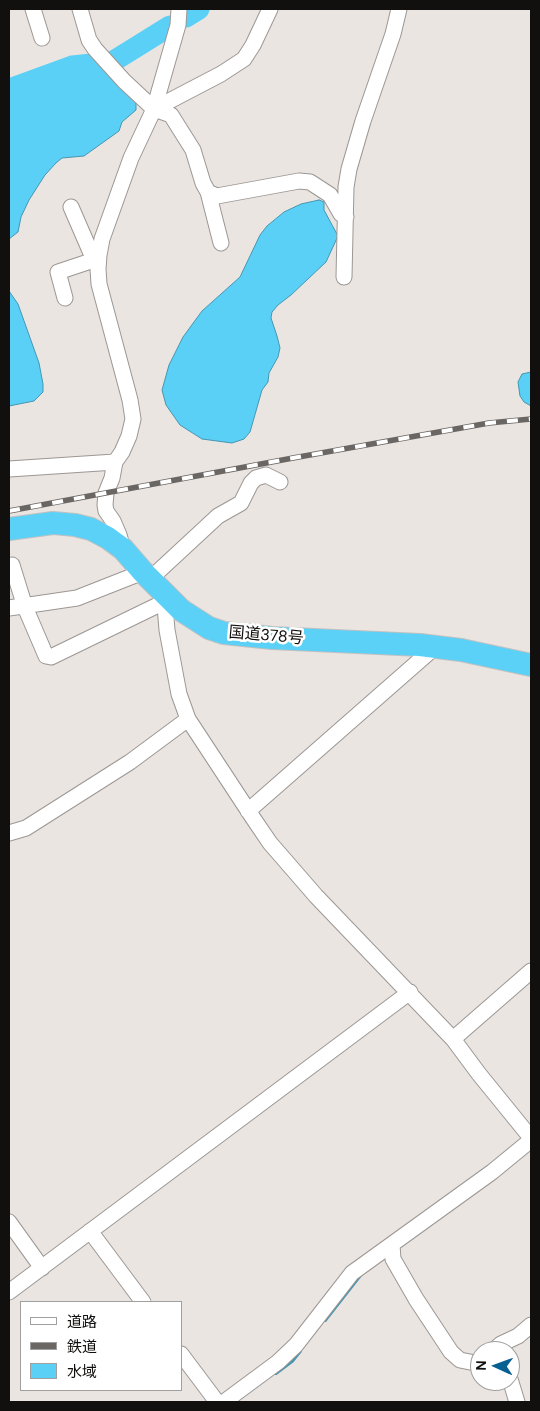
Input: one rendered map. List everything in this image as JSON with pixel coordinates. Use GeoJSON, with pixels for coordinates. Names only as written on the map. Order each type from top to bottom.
{"type":"FeatureCollection","features":[{"type":"Feature","properties":{"kind":"highway","name":"国道378号"},"geometry":{"type":"LineString","coordinates":[[9,529],[52,523],[75,525],[91,529],[123,549],[156,588],[181,610],[209,628],[224,633],[243,636],[435,647],[461,650],[531,664]]}},
{"type":"Feature","properties":{"kind":"street"},"geometry":{"type":"LineString","coordinates":[[33,9],[42,38]]}},
{"type":"Feature","properties":{"kind":"street"},"geometry":{"type":"LineString","coordinates":[[80,9],[89,40],[107,63],[154,109],[172,115],[193,150],[203,183],[208,192],[220,243]]}},
{"type":"Feature","properties":{"kind":"street"},"geometry":{"type":"LineString","coordinates":[[96,260],[131,158],[154,109],[178,25],[179,9]]}},
{"type":"Feature","properties":{"kind":"street"},"geometry":{"type":"LineString","coordinates":[[154,109],[221,74],[244,58],[253,45],[270,9]]}},
{"type":"Feature","properties":{"kind":"street"},"geometry":{"type":"LineString","coordinates":[[344,278],[349,169],[363,121],[393,34],[399,9]]}},
{"type":"Feature","properties":{"kind":"street"},"geometry":{"type":"LineString","coordinates":[[208,192],[217,196],[299,180],[310,182],[330,195],[341,214],[346,217]]}},
{"type":"Feature","properties":{"kind":"street"},"geometry":{"type":"LineString","coordinates":[[71,207],[96,260],[99,284],[130,400],[132,419],[129,436],[115,462],[112,478],[106,493],[105,505],[106,512],[116,528],[123,549]]}},
{"type":"Feature","properties":{"kind":"street"},"geometry":{"type":"LineString","coordinates":[[65,298],[58,272],[96,260]]}},
{"type":"Feature","properties":{"kind":"street"},"geometry":{"type":"LineString","coordinates":[[9,469],[115,462]]}},
{"type":"Feature","properties":{"kind":"street"},"geometry":{"type":"LineString","coordinates":[[12,565],[25,607],[46,656],[51,657],[156,606],[156,588],[218,516],[241,503],[251,483],[256,478],[266,475],[280,482]]}},
{"type":"Feature","properties":{"kind":"street"},"geometry":{"type":"LineString","coordinates":[[9,608],[156,588]]}},
{"type":"Feature","properties":{"kind":"street"},"geometry":{"type":"LineString","coordinates":[[156,588],[167,630],[179,694],[188,719],[248,811],[289,866],[453,1039],[531,1139],[492,1172],[352,1272],[296,1345],[278,1362],[224,1402]]}},
{"type":"Feature","properties":{"kind":"street"},"geometry":{"type":"LineString","coordinates":[[248,811],[435,647]]}},
{"type":"Feature","properties":{"kind":"street"},"geometry":{"type":"LineString","coordinates":[[9,833],[26,828],[130,762],[188,719]]}},
{"type":"Feature","properties":{"kind":"street"},"geometry":{"type":"LineString","coordinates":[[453,1039],[531,971]]}},
{"type":"Feature","properties":{"kind":"street"},"geometry":{"type":"LineString","coordinates":[[9,1292],[410,992]]}},
{"type":"Feature","properties":{"kind":"street"},"geometry":{"type":"LineString","coordinates":[[9,1222],[42,1268]]}},
{"type":"Feature","properties":{"kind":"street"},"geometry":{"type":"LineString","coordinates":[[90,1232],[142,1301]]}},
{"type":"Feature","properties":{"kind":"street"},"geometry":{"type":"LineString","coordinates":[[392,1245],[393,1259],[416,1300],[451,1352],[460,1360],[470,1362]]}},
{"type":"Feature","properties":{"kind":"street"},"geometry":{"type":"LineString","coordinates":[[507,1341],[518,1336],[531,1325]]}},
{"type":"Feature","properties":{"kind":"street"},"geometry":{"type":"LineString","coordinates":[[182,1355],[217,1402]]}},
{"type":"Feature","properties":{"kind":"water"},"geometry":{"type":"Polygon","coordinates":[[[103,69],[136,100],[136,110],[122,122],[119,131],[84,156],[62,158],[56,163],[45,175],[29,200],[21,217],[18,232],[9,239],[9,94],[71,71],[103,69]]]}},
{"type":"Feature","properties":{"kind":"water"},"geometry":{"type":"Polygon","coordinates":[[[319,200],[324,202],[324,210],[338,236],[326,262],[272,312],[271,318],[280,348],[278,357],[269,373],[268,382],[262,390],[250,432],[244,439],[232,443],[202,439],[180,425],[166,405],[162,390],[169,365],[183,337],[202,311],[240,277],[260,235],[267,226],[284,212],[301,204],[319,200]]]}},
{"type":"Feature","properties":{"kind":"water"},"geometry":{"type":"Polygon","coordinates":[[[9,291],[18,304],[39,363],[43,392],[34,401],[9,406],[9,291]]]}},
{"type":"Feature","properties":{"kind":"water"},"geometry":{"type":"Polygon","coordinates":[[[531,372],[531,406],[524,402],[520,396],[518,382],[522,374],[531,372]]]}},
{"type":"Feature","properties":{"kind":"waterway"},"geometry":{"type":"LineString","coordinates":[[186,17],[199,9]]}},
{"type":"Feature","properties":{"kind":"waterway"},"geometry":{"type":"LineString","coordinates":[[9,89],[72,66],[112,62],[170,26]]}},
{"type":"Feature","properties":{"kind":"waterway"},"geometry":{"type":"LineString","coordinates":[[325,1320],[361,1274]]}},
{"type":"Feature","properties":{"kind":"waterway"},"geometry":{"type":"LineString","coordinates":[[276,1373],[292,1361],[300,1351]]}},
{"type":"Feature","properties":{"kind":"railway"},"geometry":{"type":"LineString","coordinates":[[9,511],[489,423],[531,419]]}}]}
